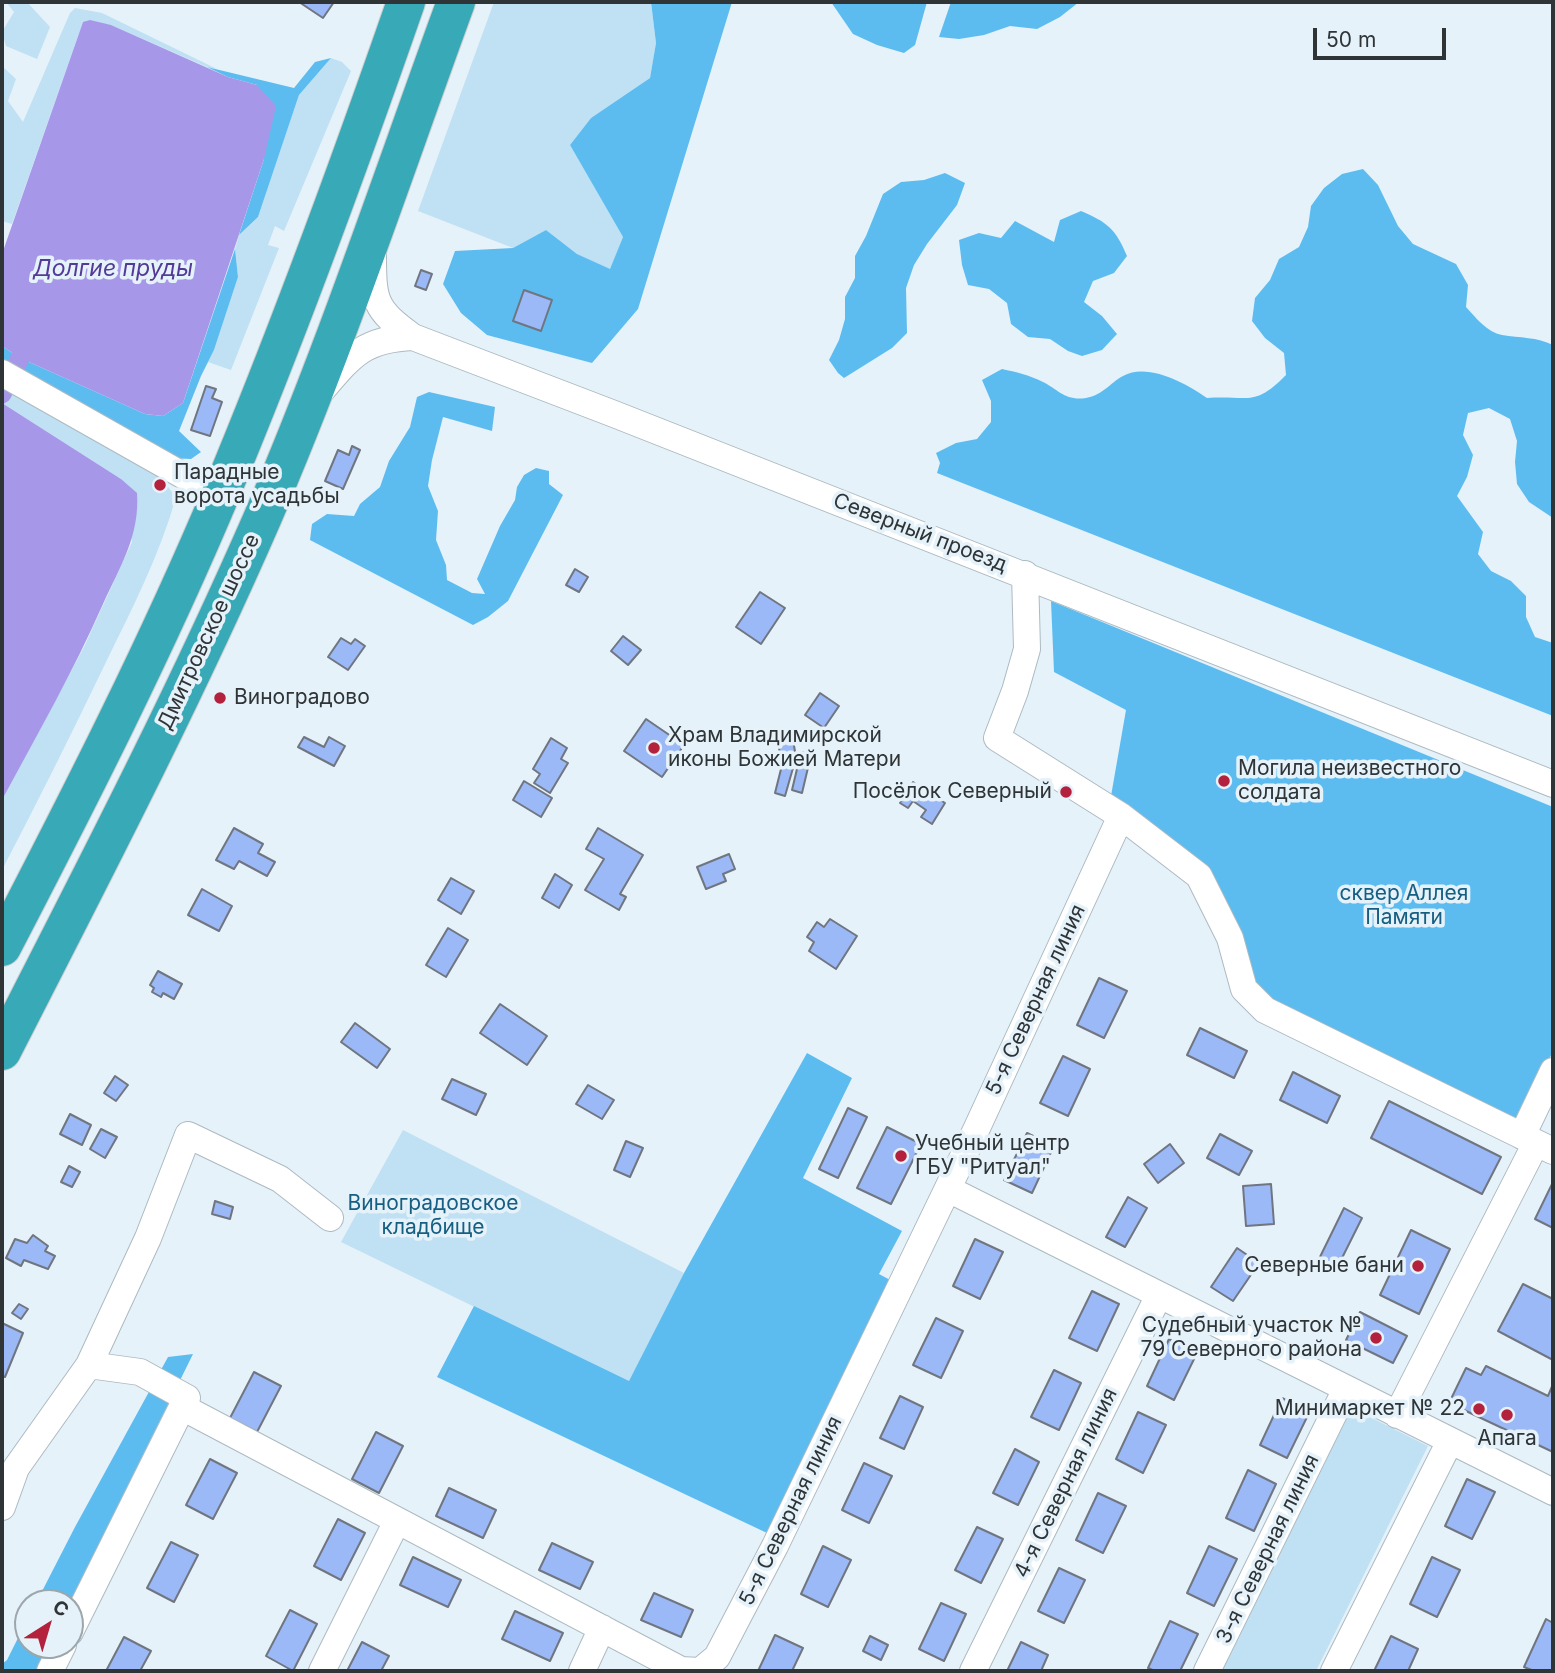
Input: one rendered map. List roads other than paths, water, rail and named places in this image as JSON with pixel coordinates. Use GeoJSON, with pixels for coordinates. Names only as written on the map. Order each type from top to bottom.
{"type":"FeatureCollection","features":[{"type":"Feature","properties":{"kind":"highway"},"geometry":{"type":"LineString","coordinates":[[2,947],[94,770],[221,492],[316,255],[406,2]]}},
{"type":"Feature","properties":{"kind":"highway","name":"Дмитровское шоссе"},"geometry":{"type":"LineString","coordinates":[[2,1051],[135,791],[262,518],[373,233],[456,2]]}},
{"type":"Feature","properties":{"kind":"street"},"geometry":{"type":"LineString","coordinates":[[373,233],[375,298],[380,310],[413,337]]}},
{"type":"Feature","properties":{"kind":"street","name":"Северный проезд"},"geometry":{"type":"LineString","coordinates":[[306,410],[356,353],[388,338],[413,337],[1025,574],[1553,783]]}},
{"type":"Feature","properties":{"kind":"street"},"geometry":{"type":"LineString","coordinates":[[2,373],[186,477],[221,492]]}},
{"type":"Feature","properties":{"kind":"street"},"geometry":{"type":"LineString","coordinates":[[1025,574],[1027,649],[997,738],[1121,816],[1199,876],[1230,938],[1244,989],[1265,1010],[1543,1146]]}},
{"type":"Feature","properties":{"kind":"street","name":"5-я Северная линия"},"geometry":{"type":"LineString","coordinates":[[89,1365],[140,1372],[184,1403],[397,1521],[681,1670],[700,1671],[718,1657],[775,1546],[948,1189],[1121,816]]}},
{"type":"Feature","properties":{"kind":"street"},"geometry":{"type":"LineString","coordinates":[[1397,1415],[1543,1146],[1553,1071]]}},
{"type":"Feature","properties":{"kind":"street"},"geometry":{"type":"LineString","coordinates":[[2,1507],[16,1468],[89,1365],[148,1238],[188,1135],[279,1179],[330,1218]]}},
{"type":"Feature","properties":{"kind":"street"},"geometry":{"type":"LineString","coordinates":[[948,1189],[1553,1492]]}},
{"type":"Feature","properties":{"kind":"street","name":"4-я Северная линия"},"geometry":{"type":"LineString","coordinates":[[973,1671],[1159,1295]]}},
{"type":"Feature","properties":{"kind":"street","name":"3-я Северная линия"},"geometry":{"type":"LineString","coordinates":[[1207,1671],[1346,1389]]}},
{"type":"Feature","properties":{"kind":"street"},"geometry":{"type":"LineString","coordinates":[[84,1604],[184,1403]]}},
{"type":"Feature","properties":{"kind":"street"},"geometry":{"type":"LineString","coordinates":[[1334,1671],[1450,1441]]}},
{"type":"Feature","properties":{"kind":"street"},"geometry":{"type":"LineString","coordinates":[[322,1671],[397,1521]]}},
{"type":"Feature","properties":{"kind":"street"},"geometry":{"type":"LineString","coordinates":[[582,1671],[603,1628]]}},
{"type":"Feature","properties":{"kind":"water","name":"Долгие пруды"},"geometry":{"type":"Polygon","coordinates":[[[90,20],[111,25],[228,77],[257,85],[276,106],[264,159],[183,403],[163,416],[145,414],[20,358],[2,346],[2,254],[83,22],[90,20]]]}},
{"type":"Feature","properties":{"kind":"water"},"geometry":{"type":"Polygon","coordinates":[[[2,403],[121,479],[137,493],[137,508],[132,537],[116,577],[67,679],[2,800],[2,403]]]}},
{"type":"Feature","properties":{"kind":"waterway"},"geometry":{"type":"LineString","coordinates":[[2,394],[20,358]]}},
{"type":"Feature","properties":{"kind":"place","name":"Парадные ворота усадьбы"},"geometry":{"type":"Point","coordinates":[160,485]}},
{"type":"Feature","properties":{"kind":"place","name":"Виноградово"},"geometry":{"type":"Point","coordinates":[220,698]}},
{"type":"Feature","properties":{"kind":"place","name":"Храм Владимирской иконы Божией Матери"},"geometry":{"type":"Point","coordinates":[654,748]}},
{"type":"Feature","properties":{"kind":"place","name":"Могила неизвестного солдата"},"geometry":{"type":"Point","coordinates":[1224,781]}},
{"type":"Feature","properties":{"kind":"place","name":"Посёлок Северный"},"geometry":{"type":"Point","coordinates":[1066,792]}},
{"type":"Feature","properties":{"kind":"place","name":"Учебный центр ГБУ \"Ритуал\""},"geometry":{"type":"Point","coordinates":[901,1156]}},
{"type":"Feature","properties":{"kind":"place","name":"Северные бани"},"geometry":{"type":"Point","coordinates":[1418,1266]}},
{"type":"Feature","properties":{"kind":"place","name":"Судебный участок № 79 Северного района"},"geometry":{"type":"Point","coordinates":[1376,1338]}},
{"type":"Feature","properties":{"kind":"place","name":"Минимаркет № 22"},"geometry":{"type":"Point","coordinates":[1479,1409]}},
{"type":"Feature","properties":{"kind":"place","name":"Апага"},"geometry":{"type":"Point","coordinates":[1507,1415]}},
{"type":"Feature","properties":{"kind":"park label","name":"сквер Аллея Памяти"},"geometry":{"type":"Point","coordinates":[1404,906]}},
{"type":"Feature","properties":{"kind":"park label","name":"Виноградовское кладбище"},"geometry":{"type":"Point","coordinates":[433,1216]}}]}
